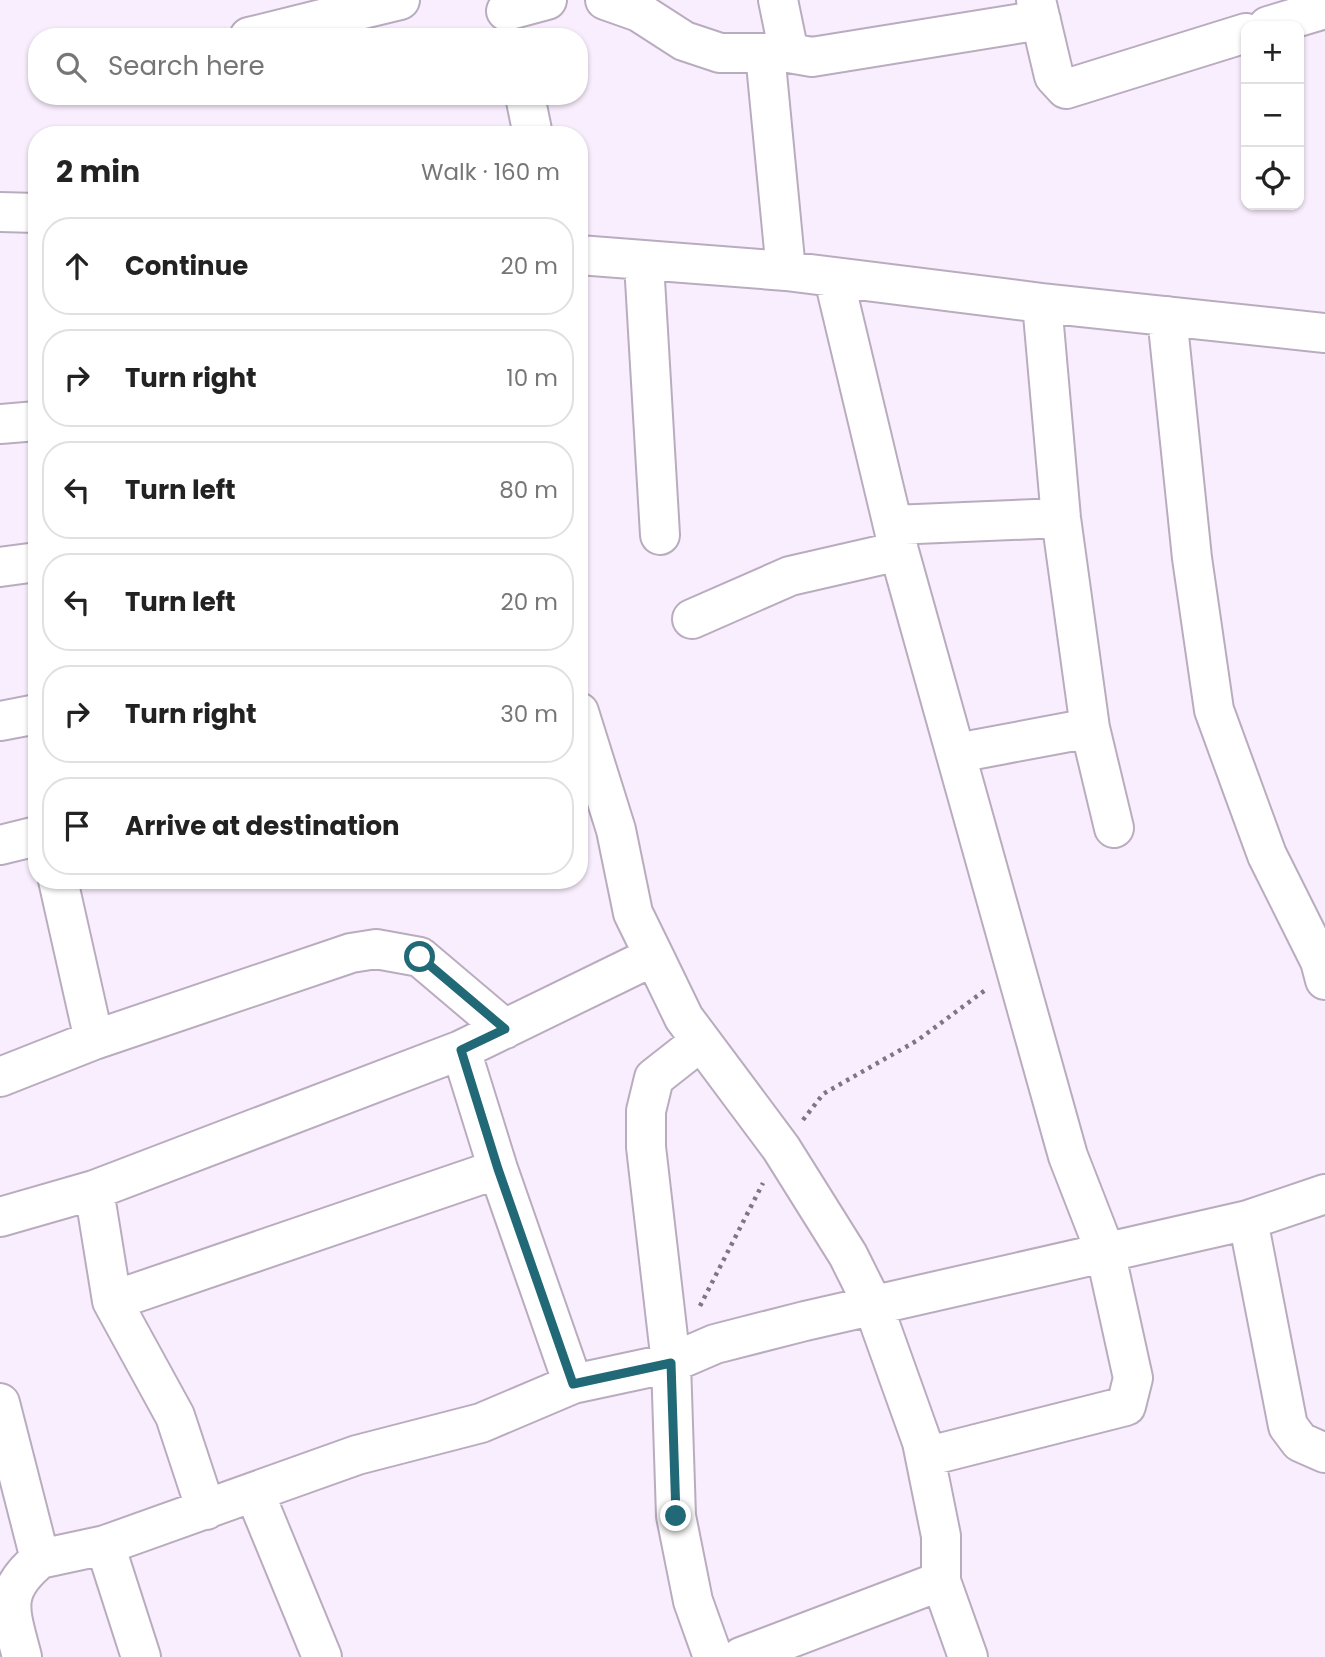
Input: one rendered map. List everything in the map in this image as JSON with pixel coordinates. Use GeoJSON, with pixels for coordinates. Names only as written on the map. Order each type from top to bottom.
{"type":"FeatureCollection","features":[{"type":"Feature","properties":{"kind":"street"},"geometry":{"type":"LineString","coordinates":[[278,28],[348,6],[400,0]]}},
{"type":"Feature","properties":{"kind":"street"},"geometry":{"type":"LineString","coordinates":[[507,16],[547,0]]}},
{"type":"Feature","properties":{"kind":"street"},"geometry":{"type":"LineString","coordinates":[[778,0],[777,53],[786,271]]}},
{"type":"Feature","properties":{"kind":"street"},"geometry":{"type":"LineString","coordinates":[[627,4],[684,41],[720,53],[777,53],[812,57],[1038,10],[1054,76],[1066,89],[1241,35]]}},
{"type":"Feature","properties":{"kind":"street"},"geometry":{"type":"LineString","coordinates":[[1285,21],[1325,9]]}},
{"type":"Feature","properties":{"kind":"street"},"geometry":{"type":"LineString","coordinates":[[527,105],[531,126]]}},
{"type":"Feature","properties":{"kind":"street"},"geometry":{"type":"LineString","coordinates":[[0,212],[28,212]]}},
{"type":"Feature","properties":{"kind":"street"},"geometry":{"type":"LineString","coordinates":[[588,256],[644,263],[786,271],[1042,303],[1325,333]]}},
{"type":"Feature","properties":{"kind":"street"},"geometry":{"type":"LineString","coordinates":[[644,263],[660,535]]}},
{"type":"Feature","properties":{"kind":"street"},"geometry":{"type":"LineString","coordinates":[[834,279],[896,538],[1068,1156],[1104,1251],[1133,1378],[1126,1406],[925,1457]]}},
{"type":"Feature","properties":{"kind":"street"},"geometry":{"type":"LineString","coordinates":[[1042,303],[1061,518],[1090,728],[1114,828]]}},
{"type":"Feature","properties":{"kind":"street"},"geometry":{"type":"LineString","coordinates":[[1167,316],[1192,558],[1214,710],[1267,855],[1320,961],[1325,980]]}},
{"type":"Feature","properties":{"kind":"street"},"geometry":{"type":"LineString","coordinates":[[0,424],[28,422]]}},
{"type":"Feature","properties":{"kind":"street"},"geometry":{"type":"LineString","coordinates":[[692,619],[790,576],[896,538],[1061,518]]}},
{"type":"Feature","properties":{"kind":"street"},"geometry":{"type":"LineString","coordinates":[[0,566],[28,563]]}},
{"type":"Feature","properties":{"kind":"street"},"geometry":{"type":"LineString","coordinates":[[0,721],[28,716]]}},
{"type":"Feature","properties":{"kind":"street"},"geometry":{"type":"LineString","coordinates":[[957,753],[1090,728]]}},
{"type":"Feature","properties":{"kind":"street"},"geometry":{"type":"LineString","coordinates":[[588,741],[616,830],[633,913],[684,1018],[781,1148],[848,1255],[873,1305],[925,1457],[941,1536],[941,1581],[968,1657]]}},
{"type":"Feature","properties":{"kind":"street"},"geometry":{"type":"LineString","coordinates":[[0,845],[28,838]]}},
{"type":"Feature","properties":{"kind":"street"},"geometry":{"type":"LineString","coordinates":[[60,889],[94,1040]]}},
{"type":"Feature","properties":{"kind":"street"},"geometry":{"type":"LineString","coordinates":[[0,1077],[94,1040],[351,953],[376,950],[420,957],[505,1029]]}},
{"type":"Feature","properties":{"kind":"street"},"geometry":{"type":"LineString","coordinates":[[0,1217],[94,1189],[461,1050],[654,957]]}},
{"type":"Feature","properties":{"kind":"street"},"geometry":{"type":"LineString","coordinates":[[701,1041],[654,1078],[646,1111],[646,1147],[671,1363],[676,1516],[693,1601],[713,1657]]}},
{"type":"Feature","properties":{"kind":"street"},"geometry":{"type":"LineString","coordinates":[[461,1050],[498,1169],[573,1384]]}},
{"type":"Feature","properties":{"kind":"street"},"geometry":{"type":"LineString","coordinates":[[111,1301],[498,1169]]}},
{"type":"Feature","properties":{"kind":"street"},"geometry":{"type":"LineString","coordinates":[[94,1189],[111,1301],[175,1416],[206,1510]]}},
{"type":"Feature","properties":{"kind":"street"},"geometry":{"type":"LineString","coordinates":[[22,1657],[10,1611],[10,1590],[21,1573],[40,1559],[105,1545],[256,1494],[357,1455],[481,1423],[573,1384],[671,1363],[715,1344],[873,1305],[1248,1220],[1325,1194]]}},
{"type":"Feature","properties":{"kind":"street"},"geometry":{"type":"LineString","coordinates":[[1248,1220],[1288,1426],[1300,1442],[1325,1453]]}},
{"type":"Feature","properties":{"kind":"street"},"geometry":{"type":"LineString","coordinates":[[0,1404],[40,1559]]}},
{"type":"Feature","properties":{"kind":"street"},"geometry":{"type":"LineString","coordinates":[[256,1494],[322,1657]]}},
{"type":"Feature","properties":{"kind":"street"},"geometry":{"type":"LineString","coordinates":[[105,1545],[141,1657]]}},
{"type":"Feature","properties":{"kind":"street"},"geometry":{"type":"LineString","coordinates":[[741,1657],[804,1646],[941,1581]]}},
{"type":"Feature","properties":{"kind":"route"},"geometry":{"type":"LineString","coordinates":[[420,957],[505,1029],[461,1050],[498,1169],[573,1384],[671,1363],[676,1516]]}}]}
